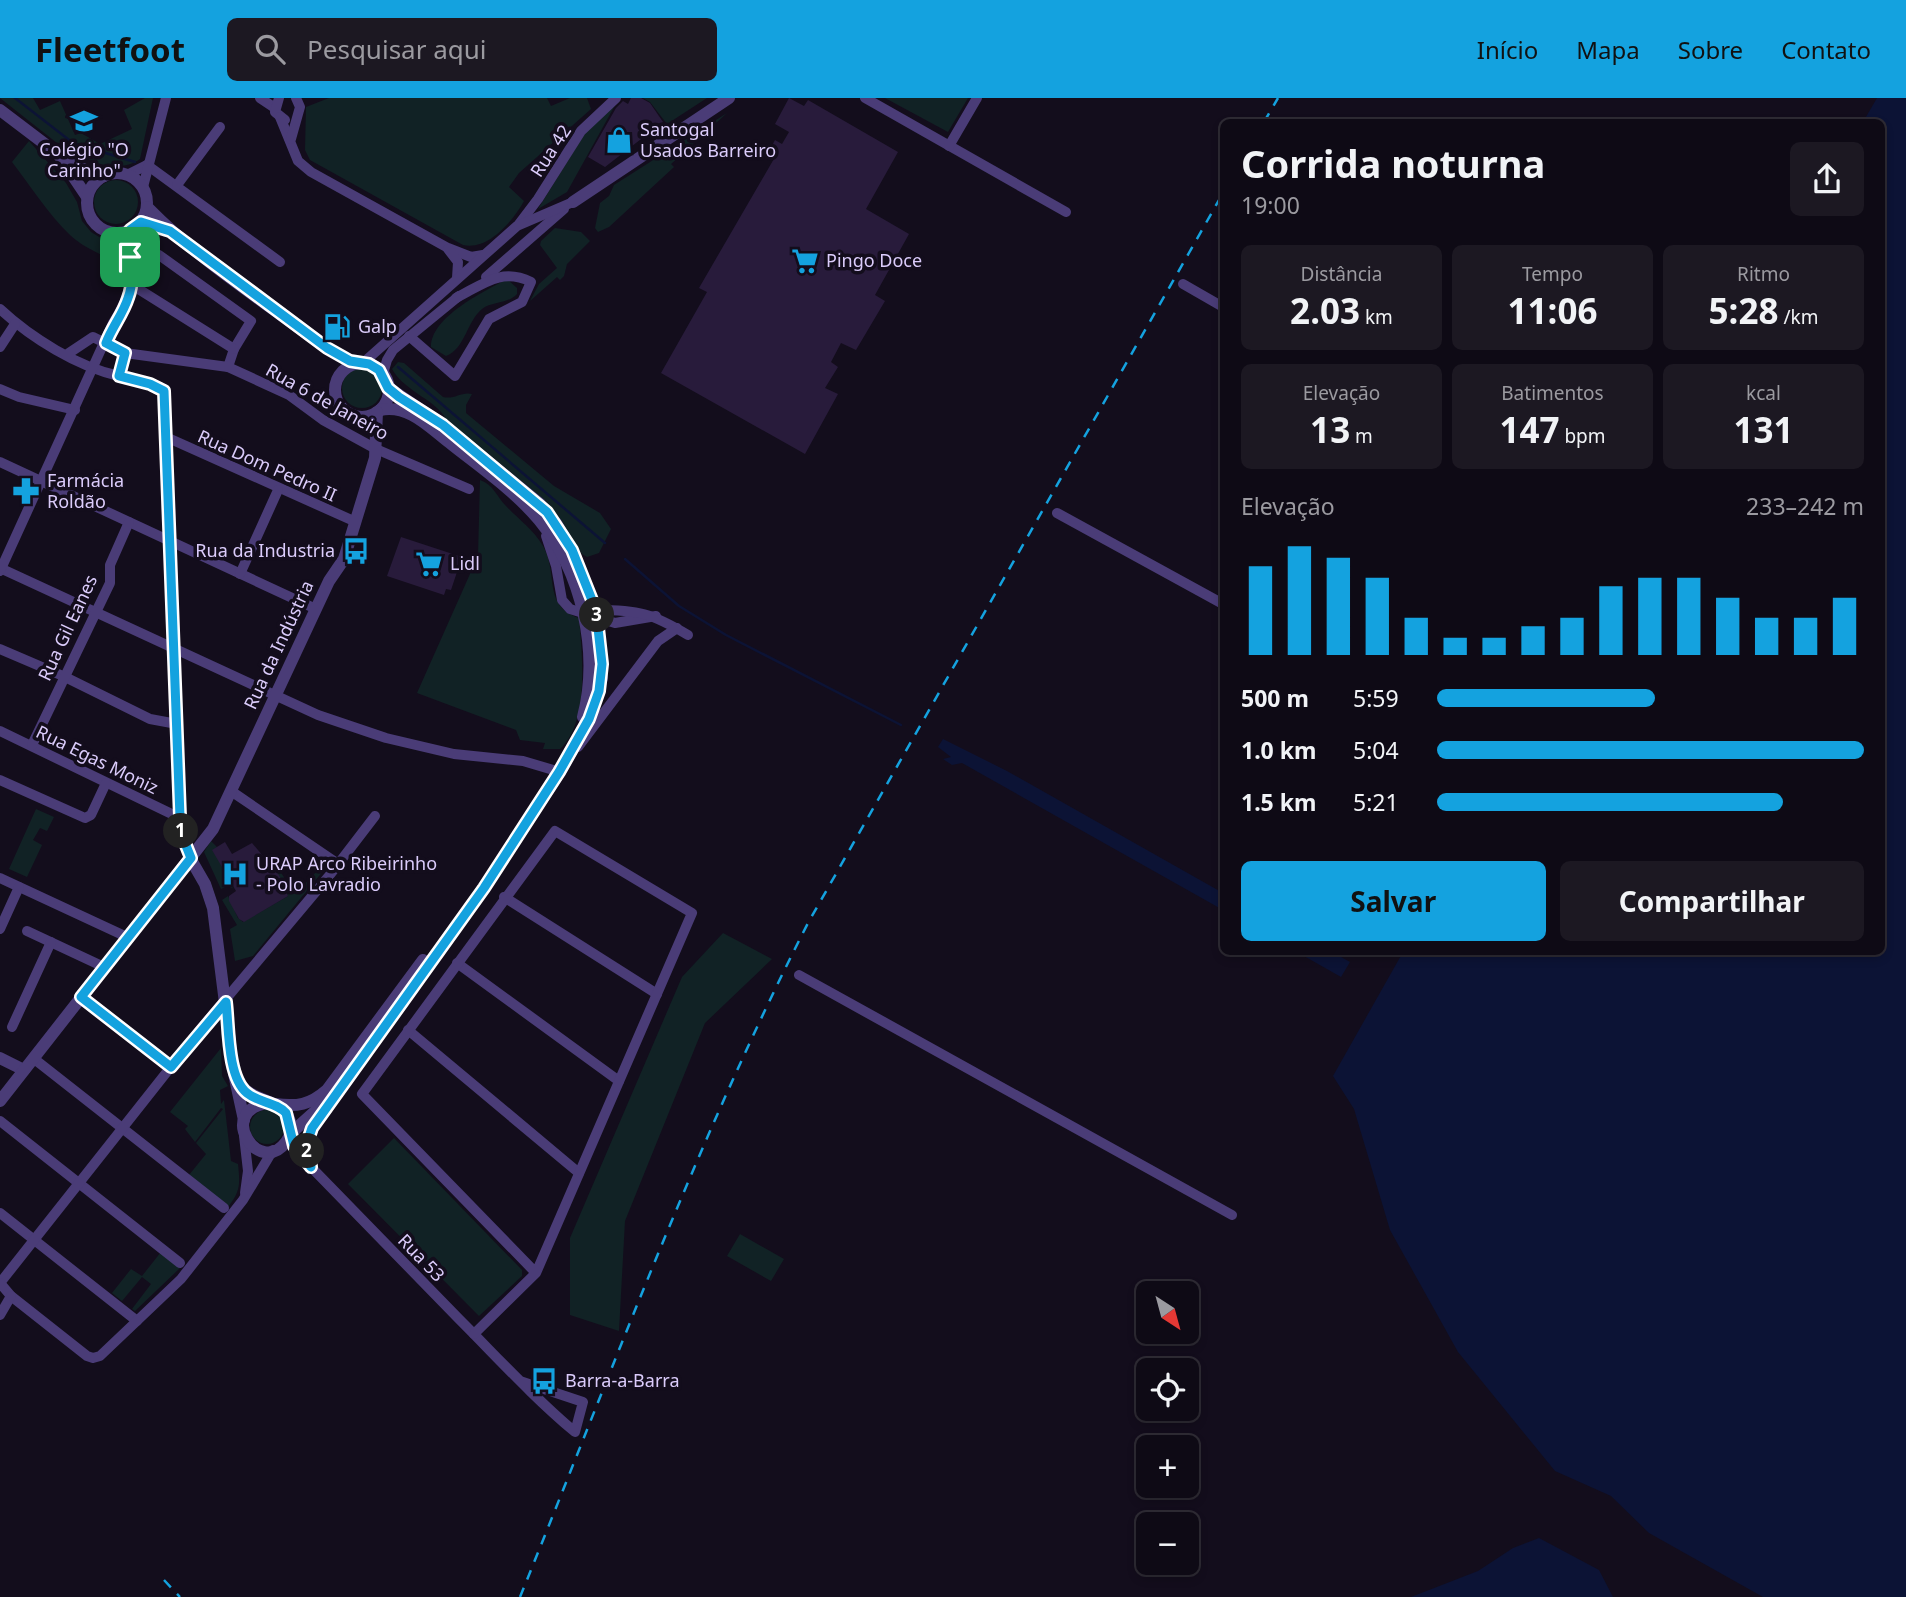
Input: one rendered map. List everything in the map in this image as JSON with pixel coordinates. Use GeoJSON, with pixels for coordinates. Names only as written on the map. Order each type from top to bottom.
{"type":"FeatureCollection","features":[{"type":"Feature","properties":{"kind":"street"},"geometry":{"type":"LineString","coordinates":[[166,98],[146,165],[143,187],[147,207],[170,231],[327,348],[374,366],[383,374],[388,388],[387,400],[379,411]]}},
{"type":"Feature","properties":{"kind":"street"},"geometry":{"type":"LineString","coordinates":[[260,98],[278,108],[286,120],[296,117]]}},
{"type":"Feature","properties":{"kind":"street"},"geometry":{"type":"LineString","coordinates":[[290,139],[300,107],[296,98]]}},
{"type":"Feature","properties":{"kind":"street","name":"Rua 42"},"geometry":{"type":"LineString","coordinates":[[517,226],[538,200],[581,131],[616,98]]}},
{"type":"Feature","properties":{"kind":"street"},"geometry":{"type":"LineString","coordinates":[[383,374],[389,355],[409,336],[500,267],[573,202],[729,98]]}},
{"type":"Feature","properties":{"kind":"street"},"geometry":{"type":"LineString","coordinates":[[864,98],[1066,212]]}},
{"type":"Feature","properties":{"kind":"street"},"geometry":{"type":"LineString","coordinates":[[949,146],[977,98]]}},
{"type":"Feature","properties":{"kind":"street"},"geometry":{"type":"LineString","coordinates":[[278,108],[299,161],[311,172],[448,248],[471,257],[484,255]]}},
{"type":"Feature","properties":{"kind":"street"},"geometry":{"type":"LineString","coordinates":[[0,110],[58,155],[92,174],[104,176]]}},
{"type":"Feature","properties":{"kind":"street"},"geometry":{"type":"LineString","coordinates":[[177,185],[219,127]]}},
{"type":"Feature","properties":{"kind":"street"},"geometry":{"type":"LineString","coordinates":[[58,155],[87,197],[92,220],[106,231],[115,233],[130,230],[141,222],[147,207]]}},
{"type":"Feature","properties":{"kind":"street"},"geometry":{"type":"LineString","coordinates":[[87,197],[92,186],[104,176],[127,175],[146,165]]}},
{"type":"Feature","properties":{"kind":"street"},"geometry":{"type":"LineString","coordinates":[[146,165],[280,262]]}},
{"type":"Feature","properties":{"kind":"street"},"geometry":{"type":"LineString","coordinates":[[127,175],[143,187]]}},
{"type":"Feature","properties":{"kind":"street"},"geometry":{"type":"LineString","coordinates":[[376,444],[367,425],[339,405],[335,398],[339,374],[361,363],[517,226],[573,202]]}},
{"type":"Feature","properties":{"kind":"street"},"geometry":{"type":"LineString","coordinates":[[141,222],[170,231]]}},
{"type":"Feature","properties":{"kind":"street"},"geometry":{"type":"LineString","coordinates":[[130,230],[132,285],[128,298],[113,323],[0,569],[318,715],[386,738],[454,754],[523,761],[559,772]]}},
{"type":"Feature","properties":{"kind":"street"},"geometry":{"type":"LineString","coordinates":[[115,233],[130,257]]}},
{"type":"Feature","properties":{"kind":"street"},"geometry":{"type":"LineString","coordinates":[[448,248],[458,262],[457,278]]}},
{"type":"Feature","properties":{"kind":"street"},"geometry":{"type":"LineString","coordinates":[[159,255],[251,321],[234,349],[228,367]]}},
{"type":"Feature","properties":{"kind":"street"},"geometry":{"type":"LineString","coordinates":[[409,336],[454,376],[489,319],[522,302],[531,282],[517,275],[505,275],[456,298]]}},
{"type":"Feature","properties":{"kind":"street"},"geometry":{"type":"LineString","coordinates":[[1184,284],[1220,305]]}},
{"type":"Feature","properties":{"kind":"street"},"geometry":{"type":"LineString","coordinates":[[132,285],[234,349]]}},
{"type":"Feature","properties":{"kind":"street"},"geometry":{"type":"LineString","coordinates":[[0,309],[15,324],[93,370],[150,384],[164,391],[180,817],[183,838],[214,908],[234,1074],[244,1120],[248,1171],[243,1200]]}},
{"type":"Feature","properties":{"kind":"street"},"geometry":{"type":"LineString","coordinates":[[0,347],[15,324]]}},
{"type":"Feature","properties":{"kind":"street"},"geometry":{"type":"LineString","coordinates":[[66,355],[93,337],[125,353],[119,376]]}},
{"type":"Feature","properties":{"kind":"street"},"geometry":{"type":"LineString","coordinates":[[327,348],[339,374]]}},
{"type":"Feature","properties":{"kind":"street","name":"Rua 6 de Janeiro"},"geometry":{"type":"LineString","coordinates":[[125,353],[228,367],[289,396],[323,419],[469,489]]}},
{"type":"Feature","properties":{"kind":"street"},"geometry":{"type":"LineString","coordinates":[[0,388],[19,397],[75,410]]}},
{"type":"Feature","properties":{"kind":"street"},"geometry":{"type":"LineString","coordinates":[[388,388],[443,425],[547,512],[572,550],[593,614],[602,678],[589,719],[559,772]]}},
{"type":"Feature","properties":{"kind":"street"},"geometry":{"type":"LineString","coordinates":[[351,415],[369,416],[379,411],[400,409],[418,418],[489,474],[541,522],[560,550],[593,614],[619,623],[656,616],[688,635]]}},
{"type":"Feature","properties":{"kind":"street","name":"Rua da Indústria"},"geometry":{"type":"LineString","coordinates":[[0,1101],[213,829],[329,581],[344,559],[376,444],[379,411]]}},
{"type":"Feature","properties":{"kind":"street","name":"Rua Dom Pedro II"},"geometry":{"type":"LineString","coordinates":[[166,438],[278,490],[356,522]]}},
{"type":"Feature","properties":{"kind":"street"},"geometry":{"type":"LineString","coordinates":[[0,462],[316,609]]}},
{"type":"Feature","properties":{"kind":"street"},"geometry":{"type":"LineString","coordinates":[[240,574],[278,490]]}},
{"type":"Feature","properties":{"kind":"street"},"geometry":{"type":"LineString","coordinates":[[1057,513],[1220,602]]}},
{"type":"Feature","properties":{"kind":"street","name":"Rua Gil Eanes"},"geometry":{"type":"LineString","coordinates":[[32,745],[110,583],[110,565],[129,522]]}},
{"type":"Feature","properties":{"kind":"street"},"geometry":{"type":"LineString","coordinates":[[311,1167],[307,1150],[308,1135],[334,1096],[484,888],[559,772],[658,641],[677,628]]}},
{"type":"Feature","properties":{"kind":"street"},"geometry":{"type":"LineString","coordinates":[[0,649],[63,676],[150,719],[177,724]]}},
{"type":"Feature","properties":{"kind":"street","name":"Rua Egas Moniz"},"geometry":{"type":"LineString","coordinates":[[0,731],[180,817]]}},
{"type":"Feature","properties":{"kind":"street"},"geometry":{"type":"LineString","coordinates":[[0,780],[85,818],[91,815],[106,783]]}},
{"type":"Feature","properties":{"kind":"street"},"geometry":{"type":"LineString","coordinates":[[231,791],[338,864]]}},
{"type":"Feature","properties":{"kind":"street"},"geometry":{"type":"LineString","coordinates":[[234,1074],[248,1094],[286,1113],[291,1126],[286,1142],[274,1150],[243,1200],[181,1279],[100,1356],[87,1356],[11,1296],[0,1283],[374,816]]}},
{"type":"Feature","properties":{"kind":"street"},"geometry":{"type":"LineString","coordinates":[[244,1120],[253,1108],[271,1104],[301,1106],[327,1090],[530,817]]}},
{"type":"Feature","properties":{"kind":"street"},"geometry":{"type":"LineString","coordinates":[[474,1334],[536,1273],[692,914],[555,831],[362,1094],[536,1273]]}},
{"type":"Feature","properties":{"kind":"street"},"geometry":{"type":"LineString","coordinates":[[0,878],[127,937]]}},
{"type":"Feature","properties":{"kind":"street"},"geometry":{"type":"LineString","coordinates":[[2,921],[19,887]]}},
{"type":"Feature","properties":{"kind":"street"},"geometry":{"type":"LineString","coordinates":[[505,897],[657,993]]}},
{"type":"Feature","properties":{"kind":"street"},"geometry":{"type":"LineString","coordinates":[[27,932],[104,967]]}},
{"type":"Feature","properties":{"kind":"street"},"geometry":{"type":"LineString","coordinates":[[12,1027],[51,942]]}},
{"type":"Feature","properties":{"kind":"street"},"geometry":{"type":"LineString","coordinates":[[457,963],[619,1081]]}},
{"type":"Feature","properties":{"kind":"street"},"geometry":{"type":"LineString","coordinates":[[799,975],[1232,1214]]}},
{"type":"Feature","properties":{"kind":"street"},"geometry":{"type":"LineString","coordinates":[[81,997],[171,1067]]}},
{"type":"Feature","properties":{"kind":"street"},"geometry":{"type":"LineString","coordinates":[[408,1030],[579,1173]]}},
{"type":"Feature","properties":{"kind":"street"},"geometry":{"type":"LineString","coordinates":[[0,1058],[24,1070]]}},
{"type":"Feature","properties":{"kind":"street"},"geometry":{"type":"LineString","coordinates":[[33,1058],[224,1208]]}},
{"type":"Feature","properties":{"kind":"street"},"geometry":{"type":"LineString","coordinates":[[290,1134],[334,1096]]}},
{"type":"Feature","properties":{"kind":"street"},"geometry":{"type":"LineString","coordinates":[[0,1121],[180,1263]]}},
{"type":"Feature","properties":{"kind":"street","name":"Rua 53"},"geometry":{"type":"LineString","coordinates":[[290,1134],[300,1157],[520,1381],[575,1432],[583,1402],[520,1381]]}},
{"type":"Feature","properties":{"kind":"street"},"geometry":{"type":"LineString","coordinates":[[244,1136],[259,1150],[274,1150]]}},
{"type":"Feature","properties":{"kind":"street","name":"Rua 53"},"geometry":{"type":"LineString","coordinates":[[274,1150],[300,1157]]}},
{"type":"Feature","properties":{"kind":"street"},"geometry":{"type":"LineString","coordinates":[[0,1213],[137,1321]]}},
{"type":"Feature","properties":{"kind":"street"},"geometry":{"type":"LineString","coordinates":[[0,1315],[11,1296]]}},
{"type":"Feature","properties":{"kind":"shaded area"},"geometry":{"type":"Polygon","coordinates":[[[0,98],[33,98],[40,110],[60,101],[75,135],[81,133],[100,144],[132,129],[124,110],[145,98],[153,98],[140,159],[127,165],[113,166],[86,158],[81,162],[0,98]]]}},
{"type":"Feature","properties":{"kind":"shaded area"},"geometry":{"type":"Polygon","coordinates":[[[329,98],[547,98],[551,106],[570,98],[587,98],[591,109],[519,173],[509,187],[524,201],[499,233],[472,246],[463,245],[310,160],[305,150],[306,107],[329,98]]]}},
{"type":"Feature","properties":{"kind":"shaded area"},"geometry":{"type":"Polygon","coordinates":[[[619,98],[567,192],[538,209],[590,125],[619,98]]]}},
{"type":"Feature","properties":{"kind":"shaded area"},"geometry":{"type":"Polygon","coordinates":[[[643,98],[707,98],[667,124],[650,102],[643,98]]]}},
{"type":"Feature","properties":{"kind":"shaded area"},"geometry":{"type":"Polygon","coordinates":[[[885,98],[968,98],[948,132],[885,98]]]}},
{"type":"Feature","properties":{"kind":"shaded area"},"geometry":{"type":"Polygon","coordinates":[[[727,113],[671,164],[674,167],[609,227],[598,232],[595,228],[600,203],[609,196],[614,185],[727,113]]]}},
{"type":"Feature","properties":{"kind":"shaded area"},"geometry":{"type":"Polygon","coordinates":[[[29,141],[66,183],[77,202],[82,221],[91,232],[119,249],[125,269],[90,249],[62,227],[12,162],[29,141]]]}},
{"type":"Feature","properties":{"kind":"shaded area"},"geometry":{"type":"Polygon","coordinates":[[[116,180],[132,186],[138,202],[132,218],[116,224],[100,218],[94,202],[100,186],[116,180]]]}},
{"type":"Feature","properties":{"kind":"shaded area"},"geometry":{"type":"Polygon","coordinates":[[[555,228],[581,232],[590,241],[567,264],[560,280],[557,277],[530,301],[539,284],[557,268],[540,245],[555,228]]]}},
{"type":"Feature","properties":{"kind":"shaded area"},"geometry":{"type":"Polygon","coordinates":[[[507,279],[517,288],[517,294],[482,309],[458,347],[446,356],[431,347],[433,336],[449,316],[472,298],[507,279]]]}},
{"type":"Feature","properties":{"kind":"shaded area"},"geometry":{"type":"Polygon","coordinates":[[[398,362],[404,363],[443,397],[472,394],[466,405],[466,413],[554,486],[600,513],[611,529],[599,553],[587,557],[582,554],[559,518],[449,425],[438,409],[398,377],[392,369],[398,362]]]}},
{"type":"Feature","properties":{"kind":"shaded area"},"geometry":{"type":"Polygon","coordinates":[[[362,368],[376,374],[382,388],[376,402],[362,408],[348,402],[342,388],[348,374],[362,368]]]}},
{"type":"Feature","properties":{"kind":"shaded area"},"geometry":{"type":"Polygon","coordinates":[[[480,480],[492,488],[539,540],[548,557],[553,588],[560,605],[579,618],[582,668],[580,705],[570,737],[560,749],[543,749],[545,743],[520,740],[516,730],[417,693],[478,556],[480,480]]]}},
{"type":"Feature","properties":{"kind":"shaded area"},"geometry":{"type":"Polygon","coordinates":[[[36,809],[54,817],[47,831],[40,828],[33,840],[42,845],[27,877],[9,869],[36,809]]]}},
{"type":"Feature","properties":{"kind":"shaded area"},"geometry":{"type":"Polygon","coordinates":[[[211,841],[217,847],[234,887],[229,885],[221,889],[204,852],[211,841]]]}},
{"type":"Feature","properties":{"kind":"shaded area"},"geometry":{"type":"Polygon","coordinates":[[[272,859],[295,894],[320,868],[324,870],[253,956],[235,961],[230,929],[237,925],[222,900],[228,896],[238,918],[243,922],[288,896],[277,873],[260,866],[272,859]]]}},
{"type":"Feature","properties":{"kind":"shaded area"},"geometry":{"type":"Polygon","coordinates":[[[723,933],[772,959],[705,1023],[625,1221],[619,1331],[570,1315],[570,1238],[682,977],[723,933]]]}},
{"type":"Feature","properties":{"kind":"shaded area"},"geometry":{"type":"Polygon","coordinates":[[[221,1048],[222,1076],[228,1086],[220,1090],[221,1104],[224,1100],[231,1161],[238,1164],[239,1176],[239,1187],[228,1207],[189,1175],[206,1154],[196,1143],[223,1109],[221,1108],[195,1142],[185,1129],[188,1126],[170,1112],[221,1048]]]}},
{"type":"Feature","properties":{"kind":"shaded area"},"geometry":{"type":"Polygon","coordinates":[[[267,1110],[279,1115],[284,1127],[279,1139],[267,1144],[255,1139],[250,1127],[255,1115],[267,1110]]]}},
{"type":"Feature","properties":{"kind":"shaded area"},"geometry":{"type":"Polygon","coordinates":[[[394,1138],[522,1270],[522,1276],[479,1316],[348,1184],[394,1138]]]}},
{"type":"Feature","properties":{"kind":"shaded area"},"geometry":{"type":"Polygon","coordinates":[[[740,1234],[784,1259],[771,1281],[727,1256],[740,1234]]]}},
{"type":"Feature","properties":{"kind":"shaded area"},"geometry":{"type":"Polygon","coordinates":[[[161,1252],[180,1268],[135,1311],[132,1309],[151,1284],[142,1277],[122,1301],[112,1293],[131,1269],[142,1276],[161,1252]]]}},
{"type":"Feature","properties":{"kind":"water"},"geometry":{"type":"Polygon","coordinates":[[[1877,98],[1906,98],[1906,1597],[1763,1597],[1649,1533],[1611,1496],[1555,1471],[1458,1352],[1390,1230],[1354,1109],[1333,1076],[1401,955],[1885,955],[1885,119],[1865,119],[1877,98]]]}},
{"type":"Feature","properties":{"kind":"water"},"geometry":{"type":"Polygon","coordinates":[[[943,739],[1007,771],[1220,891],[1220,908],[962,763],[952,765],[943,759],[951,757],[938,747],[943,739]]]}},
{"type":"Feature","properties":{"kind":"water"},"geometry":{"type":"Polygon","coordinates":[[[1302,955],[1337,955],[1350,962],[1341,977],[1302,955]]]}},
{"type":"Feature","properties":{"kind":"water"},"geometry":{"type":"Polygon","coordinates":[[[1539,1538],[1599,1570],[1613,1597],[1411,1597],[1478,1571],[1513,1548],[1539,1538]]]}},
{"type":"Feature","properties":{"kind":"building","name":"Santogal Usados Barreiro"},"geometry":{"type":"Polygon","coordinates":[[[631,98],[641,98],[650,103],[663,122],[605,167],[588,157],[616,108],[623,101],[628,104],[631,98]]]}},
{"type":"Feature","properties":{"kind":"building","name":"Pingo Doce"},"geometry":{"type":"Polygon","coordinates":[[[789,98],[804,106],[808,100],[898,152],[866,209],[909,234],[875,295],[885,301],[856,350],[841,343],[831,362],[838,367],[825,388],[838,394],[805,454],[661,373],[707,292],[699,288],[775,157],[768,153],[775,140],[782,144],[789,132],[775,124],[789,98]]]}},
{"type":"Feature","properties":{"kind":"building","name":"Lidl"},"geometry":{"type":"Polygon","coordinates":[[[401,537],[468,559],[464,570],[458,569],[451,590],[446,589],[444,595],[387,576],[401,537]]]}},
{"type":"Feature","properties":{"kind":"building"},"geometry":{"type":"Polygon","coordinates":[[[225,842],[232,854],[252,843],[279,875],[288,896],[244,922],[239,919],[229,901],[229,896],[236,891],[212,850],[225,842]]]}},
{"type":"Feature","properties":{"kind":"waterway"},"geometry":{"type":"LineString","coordinates":[[15,98],[73,143],[135,162]]}},
{"type":"Feature","properties":{"kind":"waterway"},"geometry":{"type":"LineString","coordinates":[[398,367],[605,543]]}},
{"type":"Feature","properties":{"kind":"waterway"},"geometry":{"type":"LineString","coordinates":[[625,559],[679,606],[726,635],[901,725]]}},
{"type":"Feature","properties":{"kind":"railway"},"geometry":{"type":"LineString","coordinates":[[1266,119],[1278,98]]}},
{"type":"Feature","properties":{"kind":"railway"},"geometry":{"type":"LineString","coordinates":[[520,1597],[692,1172],[808,923],[1220,198]]}},
{"type":"Feature","properties":{"kind":"railway"},"geometry":{"type":"LineString","coordinates":[[164,1580],[180,1597]]}},
{"type":"Feature","properties":{"kind":"place","name":"Colégio \"O Carinho\""},"geometry":{"type":"Point","coordinates":[84,121]}},
{"type":"Feature","properties":{"kind":"place","name":"Santogal Usados Barreiro"},"geometry":{"type":"Point","coordinates":[619,140]}},
{"type":"Feature","properties":{"kind":"place","name":"Pingo Doce"},"geometry":{"type":"Point","coordinates":[805,261]}},
{"type":"Feature","properties":{"kind":"place","name":"Galp"},"geometry":{"type":"Point","coordinates":[337,327]}},
{"type":"Feature","properties":{"kind":"place","name":"Farmácia Roldão"},"geometry":{"type":"Point","coordinates":[26,491]}},
{"type":"Feature","properties":{"kind":"place","name":"Rua da Industria"},"geometry":{"type":"Point","coordinates":[356,551]}},
{"type":"Feature","properties":{"kind":"place","name":"Lidl"},"geometry":{"type":"Point","coordinates":[429,564]}},
{"type":"Feature","properties":{"kind":"place","name":"URAP Arco Ribeirinho - Polo Lavradio"},"geometry":{"type":"Point","coordinates":[235,874]}},
{"type":"Feature","properties":{"kind":"place","name":"Barra-a-Barra"},"geometry":{"type":"Point","coordinates":[544,1381]}},
{"type":"Feature","properties":{"kind":"route"},"geometry":{"type":"LineString","coordinates":[[141,222],[170,231],[327,348],[350,361],[374,366],[383,374],[388,388],[443,425],[540,504],[564,534],[596,610],[602,678],[589,719],[559,772],[484,888],[312,1128],[307,1143],[311,1167],[300,1157],[294,1146],[290,1135],[290,1119],[286,1113],[275,1104],[248,1094],[237,1081],[226,1002],[171,1067],[81,997],[191,858],[180,828],[164,391],[150,384],[119,376],[125,353],[106,343],[132,285],[130,257],[130,230],[141,222]]}}]}
